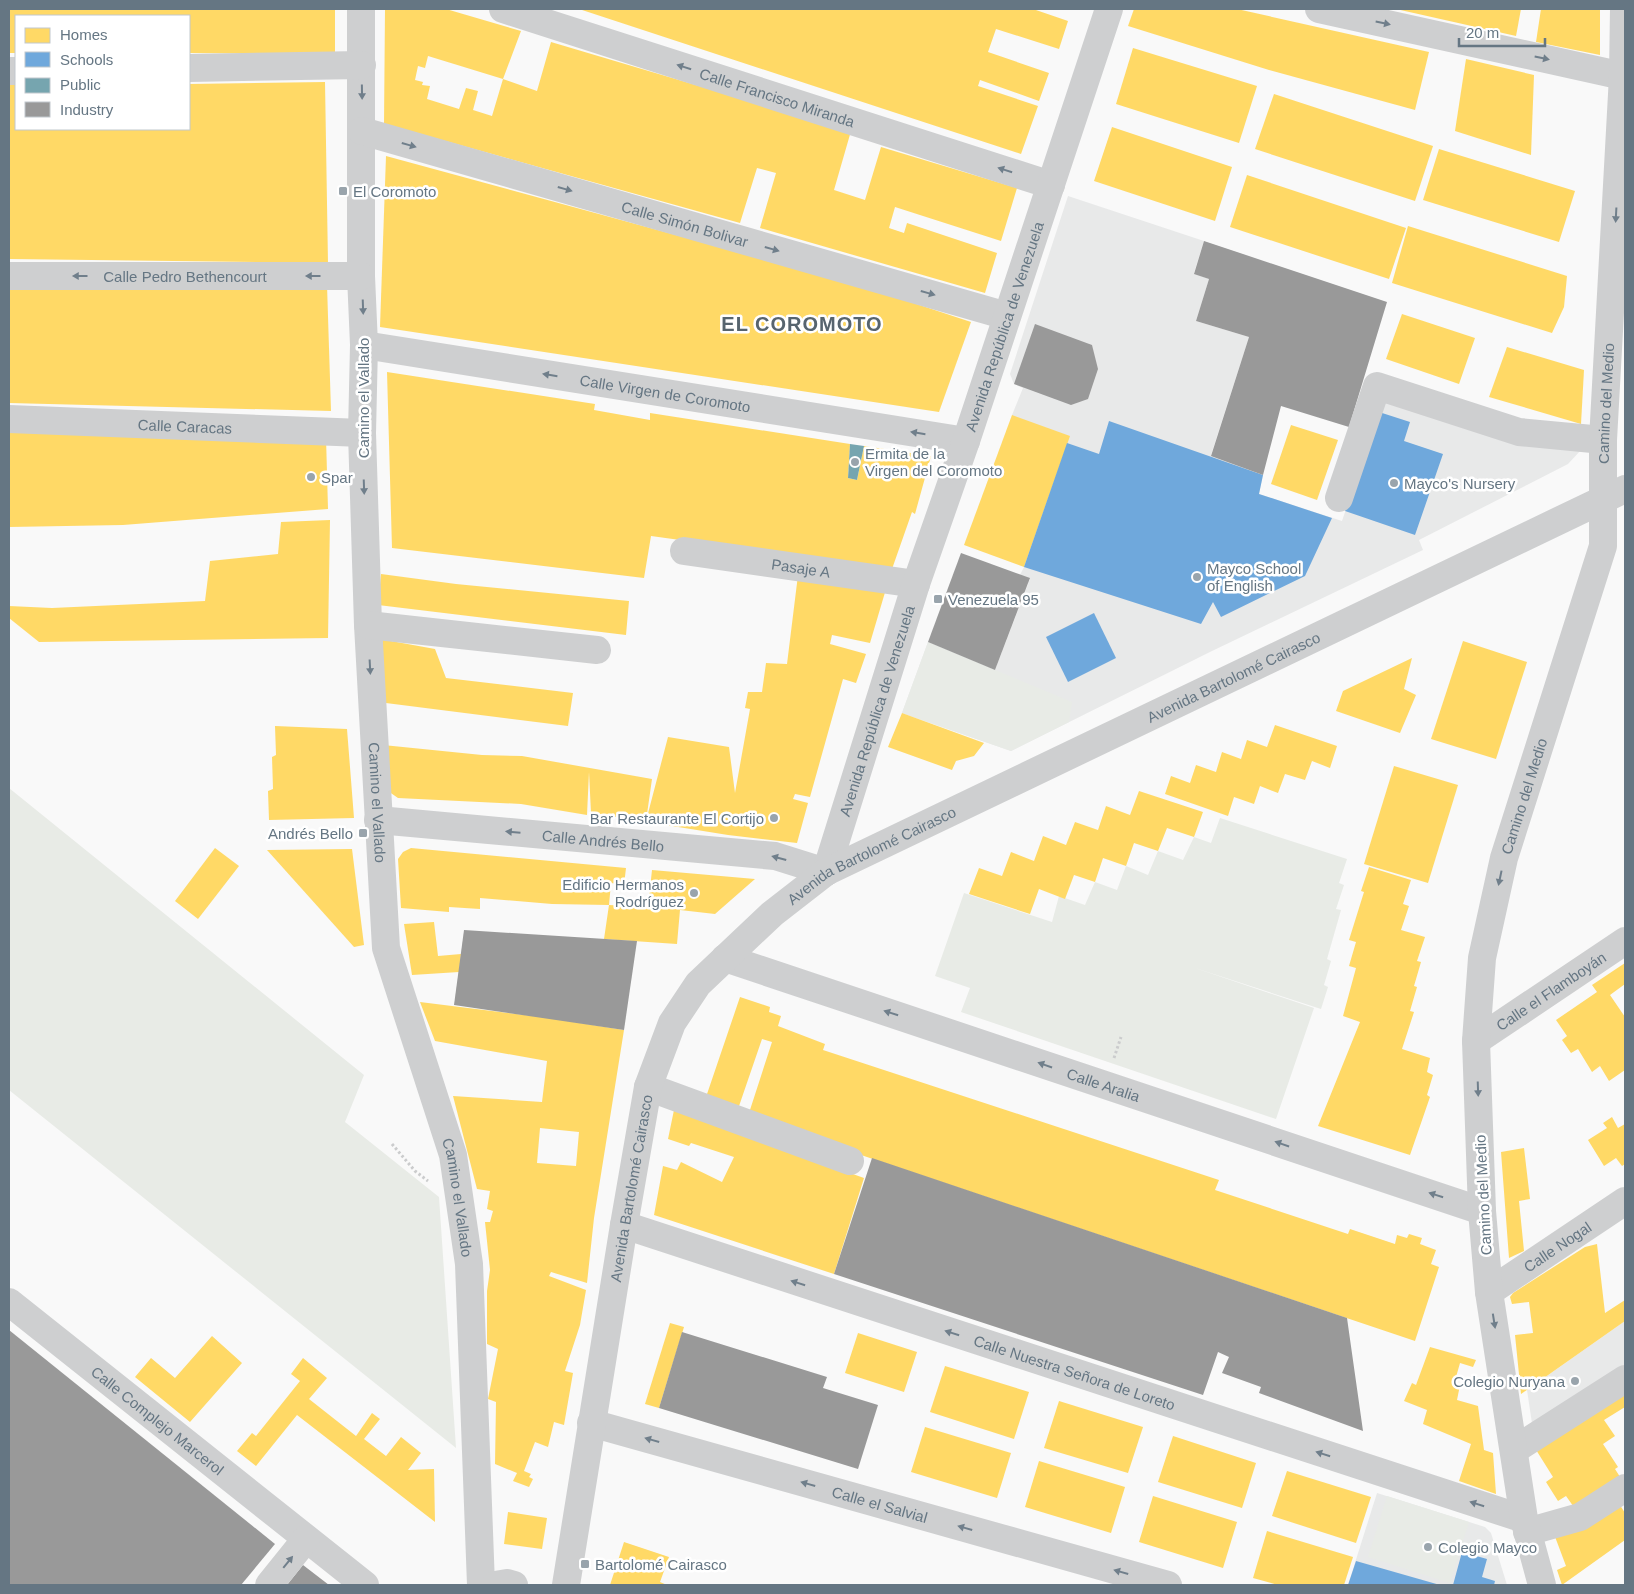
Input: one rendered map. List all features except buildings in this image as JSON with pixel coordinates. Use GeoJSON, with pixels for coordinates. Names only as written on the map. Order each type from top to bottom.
{"type":"FeatureCollection","features":[{"type":"Feature","properties":{"kind":"street","name":"Camino el Vallado"},"geometry":{"type":"LineString","coordinates":[[361,9],[361,276],[364,346],[362,433],[368,625],[386,948],[453,1155],[470,1264],[482,1585]]}},
{"type":"Feature","properties":{"kind":"street","name":"Calle Francisco Miranda"},"geometry":{"type":"LineString","coordinates":[[503,9],[1051,185]]}},
{"type":"Feature","properties":{"kind":"street","name":"Avenida República de Venezuela"},"geometry":{"type":"LineString","coordinates":[[826,872],[916,584],[966,441],[1109,9]]}},
{"type":"Feature","properties":{"kind":"street"},"geometry":{"type":"LineString","coordinates":[[1319,9],[1623,76]]}},
{"type":"Feature","properties":{"kind":"street","name":"Camino del Medio"},"geometry":{"type":"LineString","coordinates":[[1542,1585],[1526,1525],[1489,1292],[1482,1211],[1476,1041],[1482,958],[1504,858],[1603,546],[1613,495],[1603,440],[1623,76],[1624,9]]}},
{"type":"Feature","properties":{"kind":"street"},"geometry":{"type":"LineString","coordinates":[[190,68],[362,65]]}},
{"type":"Feature","properties":{"kind":"street","name":"Calle Simón Bolivar"},"geometry":{"type":"LineString","coordinates":[[362,131],[1007,316]]}},
{"type":"Feature","properties":{"kind":"street","name":"Calle Pedro Bethencourt"},"geometry":{"type":"LineString","coordinates":[[9,276],[361,276]]}},
{"type":"Feature","properties":{"kind":"street","name":"Calle Virgen de Coromoto"},"geometry":{"type":"LineString","coordinates":[[364,346],[966,441]]}},
{"type":"Feature","properties":{"kind":"street"},"geometry":{"type":"LineString","coordinates":[[1339,498],[1377,386],[1519,432],[1603,440]]}},
{"type":"Feature","properties":{"kind":"street","name":"Calle Caracas"},"geometry":{"type":"LineString","coordinates":[[9,419],[362,433]]}},
{"type":"Feature","properties":{"kind":"street","name":"Avenida Bartolomé Cairasco"},"geometry":{"type":"LineString","coordinates":[[566,1585],[591,1423],[648,1087],[672,1023],[698,984],[772,914],[826,872],[1613,495]]}},
{"type":"Feature","properties":{"kind":"street","name":"Pasaje A"},"geometry":{"type":"LineString","coordinates":[[684,551],[916,584]]}},
{"type":"Feature","properties":{"kind":"street"},"geometry":{"type":"LineString","coordinates":[[368,625],[597,650]]}},
{"type":"Feature","properties":{"kind":"street","name":"Calle Andrés Bello"},"geometry":{"type":"LineString","coordinates":[[378,820],[775,856],[826,872]]}},
{"type":"Feature","properties":{"kind":"street","name":"Calle el Flamboyán"},"geometry":{"type":"LineString","coordinates":[[1476,1041],[1625,941]]}},
{"type":"Feature","properties":{"kind":"street","name":"Calle Aralia"},"geometry":{"type":"LineString","coordinates":[[725,958],[1482,1211]]}},
{"type":"Feature","properties":{"kind":"street"},"geometry":{"type":"LineString","coordinates":[[648,1087],[850,1161]]}},
{"type":"Feature","properties":{"kind":"street","name":"Calle Nogal"},"geometry":{"type":"LineString","coordinates":[[1489,1292],[1625,1201]]}},
{"type":"Feature","properties":{"kind":"street","name":"Calle Nuestra Señora de Loreto"},"geometry":{"type":"LineString","coordinates":[[624,1225],[1526,1525]]}},
{"type":"Feature","properties":{"kind":"street","name":"Calle Complejo Marcerol"},"geometry":{"type":"LineString","coordinates":[[9,1302],[365,1585]]}},
{"type":"Feature","properties":{"kind":"street"},"geometry":{"type":"LineString","coordinates":[[1514,1450],[1625,1379]]}},
{"type":"Feature","properties":{"kind":"street","name":"Calle el Salvial"},"geometry":{"type":"LineString","coordinates":[[591,1423],[1168,1585]]}},
{"type":"Feature","properties":{"kind":"street"},"geometry":{"type":"LineString","coordinates":[[1526,1525],[1580,1517],[1625,1488]]}},
{"type":"Feature","properties":{"kind":"street"},"geometry":{"type":"LineString","coordinates":[[269,1585],[306,1539]]}},
{"type":"Feature","properties":{"kind":"street"},"geometry":{"type":"LineString","coordinates":[[495,1585],[507,1583],[514,1585]]}},
{"type":"Feature","properties":{"kind":"path"},"geometry":{"type":"LineString","coordinates":[[392,1144],[415,1171],[434,1184],[458,1190]]}},
{"type":"Feature","properties":{"kind":"shaded area","name":"Mayco School of English"},"geometry":{"type":"Polygon","coordinates":[[[1068,196],[1204,241],[1194,273],[1209,279],[1196,321],[1249,337],[1211,455],[1263,475],[1259,494],[1342,521],[1383,399],[1581,450],[1568,464],[1419,540],[1423,550],[1212,651],[1011,751],[902,713],[928,642],[995,670],[1030,579],[1020,575],[1024,567],[1012,415],[1023,388],[1014,384],[1010,374],[1068,196]]]}},
{"type":"Feature","properties":{"kind":"shaded area"},"geometry":{"type":"Polygon","coordinates":[[[928,642],[1072,702],[1069,722],[1011,751],[902,713],[928,642]]]}},
{"type":"Feature","properties":{"kind":"shaded area"},"geometry":{"type":"Polygon","coordinates":[[[9,788],[364,1075],[345,1122],[439,1197],[456,1448],[9,1090],[9,788]]]}},
{"type":"Feature","properties":{"kind":"shaded area"},"geometry":{"type":"Polygon","coordinates":[[[1220,818],[1347,859],[1339,883],[1344,885],[1336,909],[1341,910],[1327,959],[1331,961],[1324,985],[1328,987],[1321,1009],[1195,968],[1314,1008],[1276,1119],[961,1012],[970,988],[935,976],[964,893],[1052,922],[1059,896],[1085,905],[1095,882],[1117,890],[1126,866],[1148,875],[1158,851],[1183,860],[1194,837],[1211,843],[1220,818]]]}},
{"type":"Feature","properties":{"kind":"shaded area","name":"Colegio Nuryana"},"geometry":{"type":"Polygon","coordinates":[[[1625,1321],[1625,1371],[1533,1430],[1527,1390],[1625,1321]]]}},
{"type":"Feature","properties":{"kind":"shaded area","name":"Colegio Mayco"},"geometry":{"type":"Polygon","coordinates":[[[1377,1493],[1485,1527],[1491,1533],[1507,1585],[1348,1585],[1377,1493]]]}},
{"type":"Feature","properties":{"kind":"shaded area"},"geometry":{"type":"Polygon","coordinates":[[[1387,1496],[1469,1522],[1450,1583],[1368,1557],[1387,1496]]]}},
{"type":"Feature","properties":{"kind":"place","name":"El Coromoto"},"geometry":{"type":"Point","coordinates":[343,191]}},
{"type":"Feature","properties":{"kind":"place","name":"Ermita de la Virgen del Coromoto"},"geometry":{"type":"Point","coordinates":[855,462]}},
{"type":"Feature","properties":{"kind":"place","name":"Spar"},"geometry":{"type":"Point","coordinates":[311,477]}},
{"type":"Feature","properties":{"kind":"place","name":"Mayco's Nursery"},"geometry":{"type":"Point","coordinates":[1394,483]}},
{"type":"Feature","properties":{"kind":"place","name":"Mayco School of English"},"geometry":{"type":"Point","coordinates":[1197,577]}},
{"type":"Feature","properties":{"kind":"place","name":"Venezuela 95"},"geometry":{"type":"Point","coordinates":[938,599]}},
{"type":"Feature","properties":{"kind":"place","name":"Bar Restaurante El Cortijo"},"geometry":{"type":"Point","coordinates":[774,818]}},
{"type":"Feature","properties":{"kind":"place","name":"Andrés Bello"},"geometry":{"type":"Point","coordinates":[363,833]}},
{"type":"Feature","properties":{"kind":"place","name":"Edificio Hermanos Rodríguez"},"geometry":{"type":"Point","coordinates":[694,893]}},
{"type":"Feature","properties":{"kind":"place","name":"Colegio Nuryana"},"geometry":{"type":"Point","coordinates":[1575,1381]}},
{"type":"Feature","properties":{"kind":"place","name":"Colegio Mayco"},"geometry":{"type":"Point","coordinates":[1428,1547]}},
{"type":"Feature","properties":{"kind":"place","name":"Bartolomé Cairasco"},"geometry":{"type":"Point","coordinates":[585,1564]}},
{"type":"Feature","properties":{"kind":"district","name":"EL COROMOTO"},"geometry":{"type":"Point","coordinates":[802,324]}}]}
